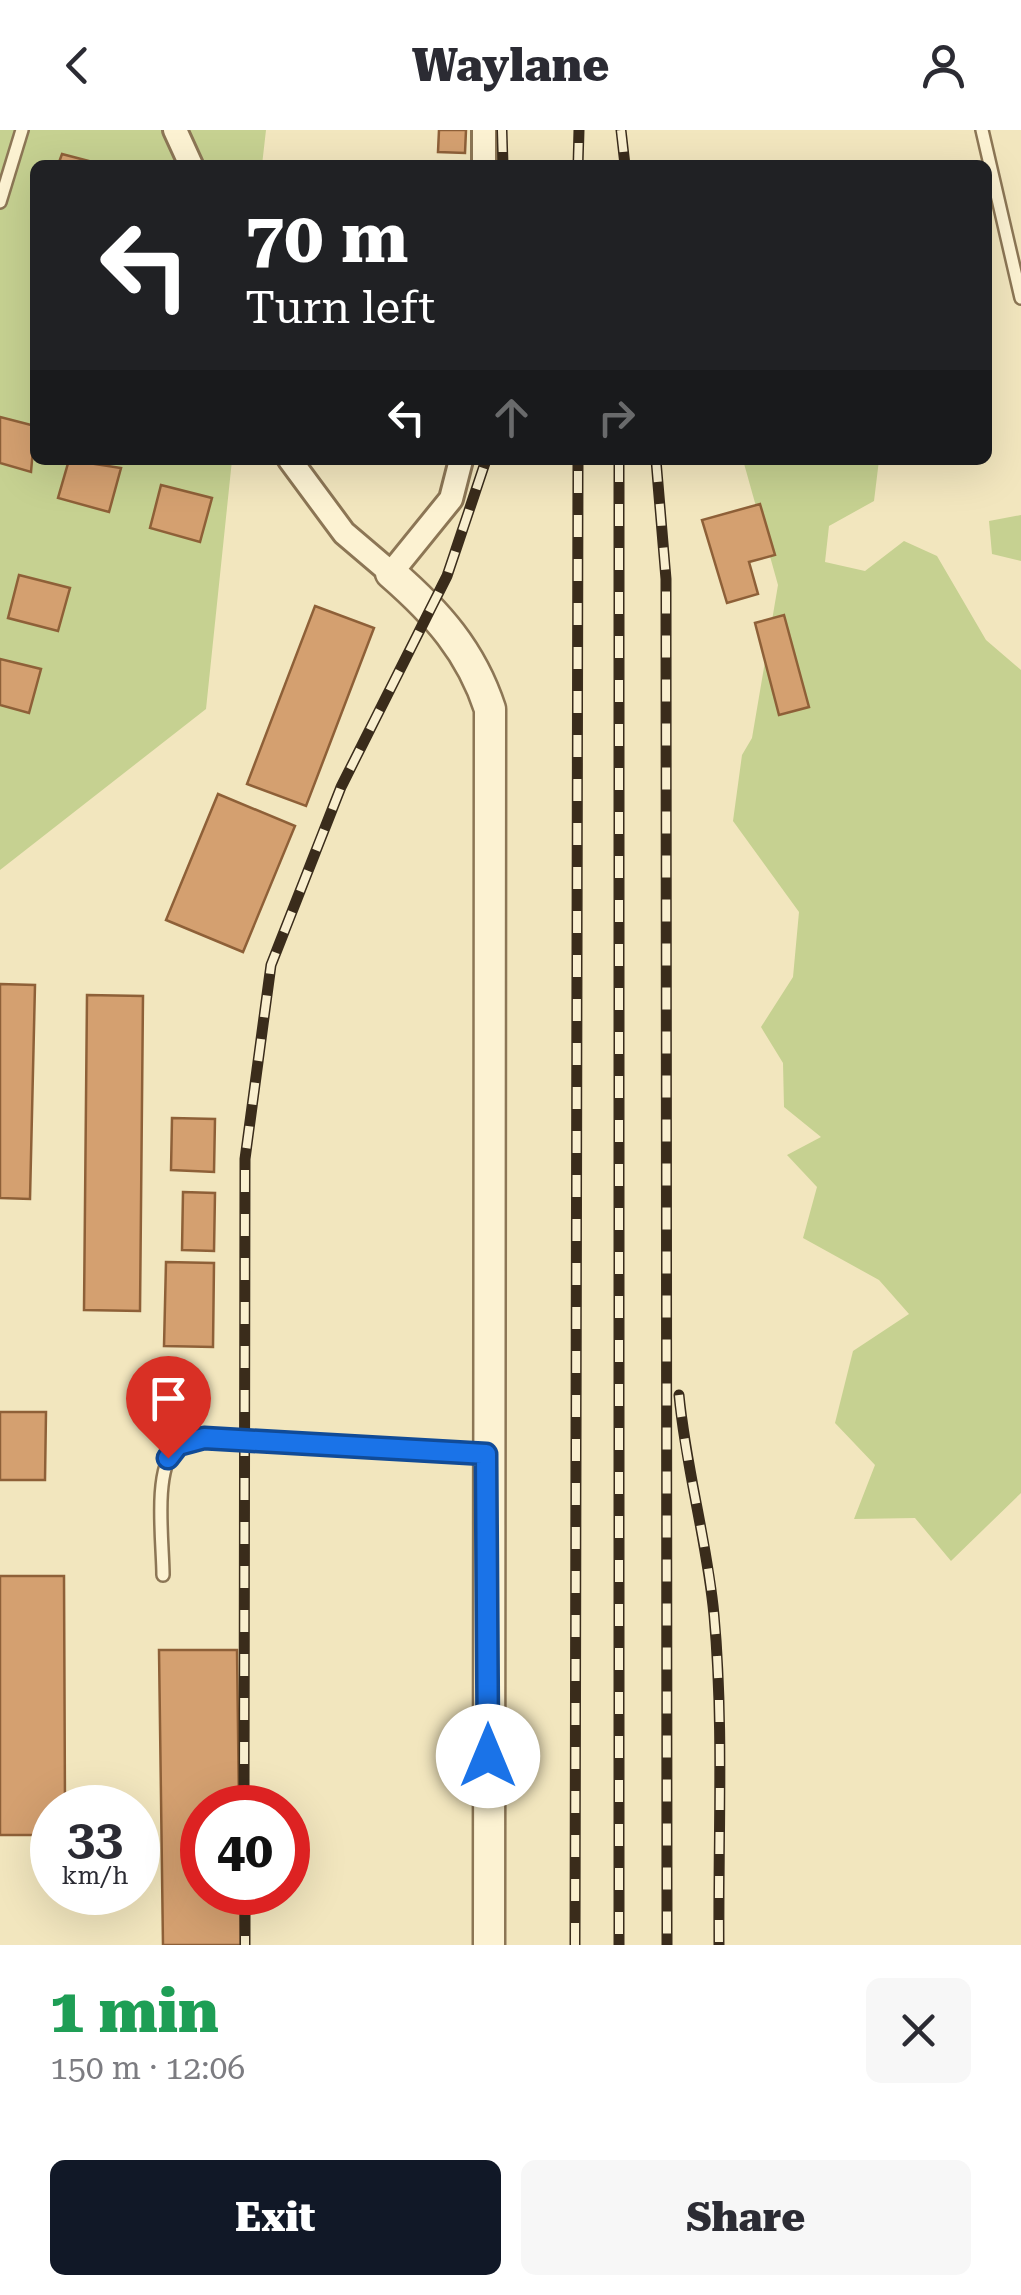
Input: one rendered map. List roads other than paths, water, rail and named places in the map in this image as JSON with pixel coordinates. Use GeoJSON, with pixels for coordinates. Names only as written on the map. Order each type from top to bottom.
{"type":"FeatureCollection","features":[{"type":"Feature","properties":{"kind":"street"},"geometry":{"type":"LineString","coordinates":[[175,130],[189,160]]}},
{"type":"Feature","properties":{"kind":"street"},"geometry":{"type":"LineString","coordinates":[[484,130],[484,160]]}},
{"type":"Feature","properties":{"kind":"street"},"geometry":{"type":"LineString","coordinates":[[294,465],[344,533],[432,608],[458,640],[480,678],[490,709],[486,1454],[489,1945]]}},
{"type":"Feature","properties":{"kind":"street"},"geometry":{"type":"LineString","coordinates":[[391,573],[451,499],[460,465]]}},
{"type":"Feature","properties":{"kind":"lane"},"geometry":{"type":"LineString","coordinates":[[0,202],[22,130]]}},
{"type":"Feature","properties":{"kind":"lane"},"geometry":{"type":"LineString","coordinates":[[982,130],[989,160]]}},
{"type":"Feature","properties":{"kind":"lane"},"geometry":{"type":"LineString","coordinates":[[992,173],[1021,298]]}},
{"type":"Feature","properties":{"kind":"lane"},"geometry":{"type":"LineString","coordinates":[[163,1575],[162,1480],[168,1458],[178,1445],[204,1438],[486,1454]]}},
{"type":"Feature","properties":{"kind":"railway"},"geometry":{"type":"LineString","coordinates":[[502,130],[503,160]]}},
{"type":"Feature","properties":{"kind":"railway"},"geometry":{"type":"LineString","coordinates":[[578,160],[579,130]]}},
{"type":"Feature","properties":{"kind":"railway"},"geometry":{"type":"LineString","coordinates":[[621,130],[624,160]]}},
{"type":"Feature","properties":{"kind":"railway"},"geometry":{"type":"LineString","coordinates":[[244,1785],[245,1159],[271,965],[341,787],[447,576],[484,465]]}},
{"type":"Feature","properties":{"kind":"railway"},"geometry":{"type":"LineString","coordinates":[[575,1945],[578,465]]}},
{"type":"Feature","properties":{"kind":"railway"},"geometry":{"type":"LineString","coordinates":[[619,465],[619,1945]]}},
{"type":"Feature","properties":{"kind":"railway"},"geometry":{"type":"LineString","coordinates":[[656,465],[666,579],[667,1945]]}},
{"type":"Feature","properties":{"kind":"railway"},"geometry":{"type":"LineString","coordinates":[[679,1395],[711,1587],[717,1656],[719,1945]]}},
{"type":"Feature","properties":{"kind":"railway"},"geometry":{"type":"LineString","coordinates":[[245,1915],[245,1945]]}}]}
